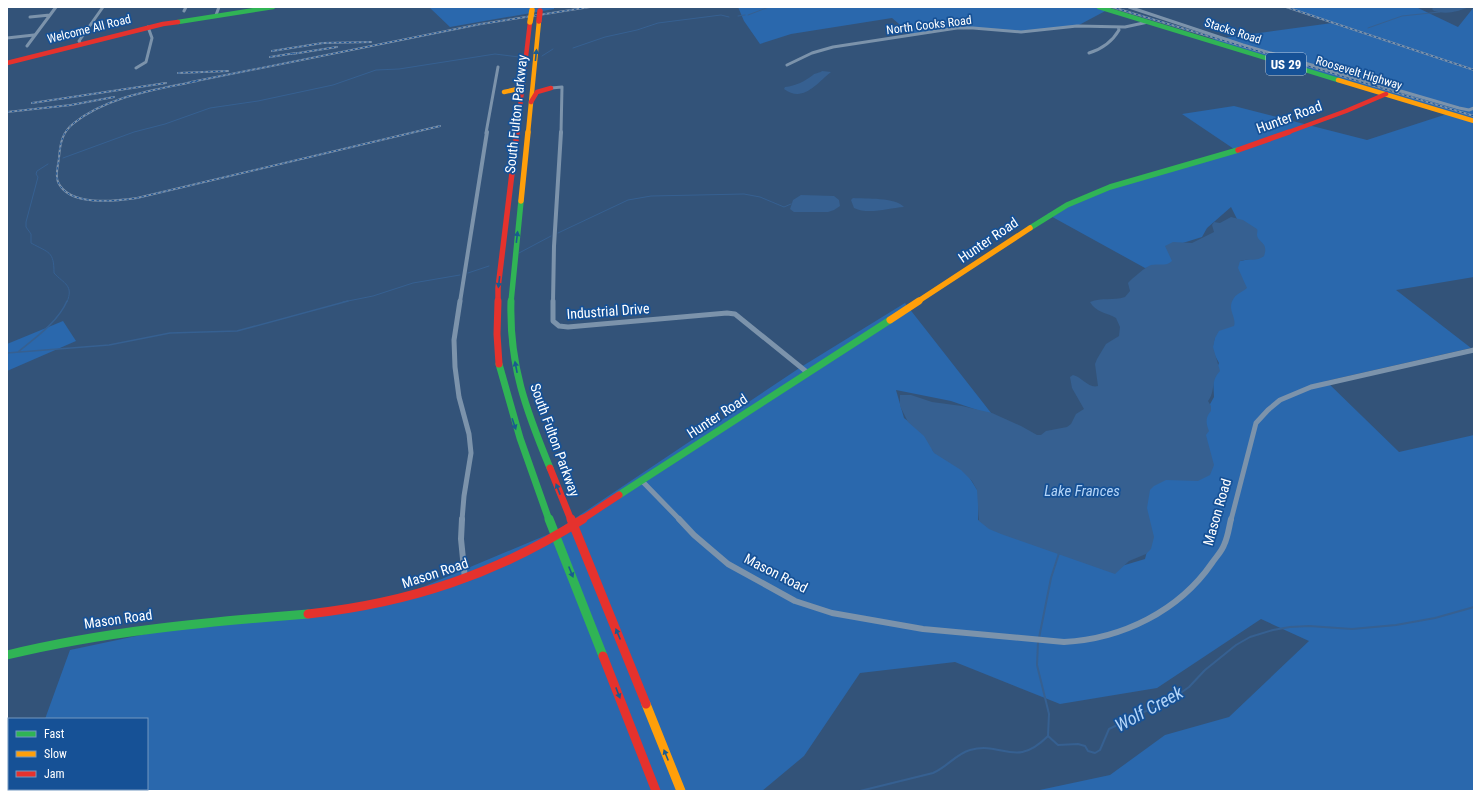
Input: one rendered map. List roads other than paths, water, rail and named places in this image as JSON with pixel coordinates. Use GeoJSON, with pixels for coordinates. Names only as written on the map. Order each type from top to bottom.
{"type":"FeatureCollection","features":[{"type":"Feature","properties":{"kind":"main road","name":"Welcome All Road"},"geometry":{"type":"LineString","coordinates":[[7,63],[148,27],[218,11],[273,7]]}},
{"type":"Feature","properties":{"kind":"main road","name":"Roosevelt Highway"},"geometry":{"type":"LineString","coordinates":[[1099,7],[1474,121]]}},
{"type":"Feature","properties":{"kind":"main road","name":"South Fulton Parkway"},"geometry":{"type":"LineString","coordinates":[[525,90],[533,77],[536,9]]}},
{"type":"Feature","properties":{"kind":"main road","name":"South Fulton Parkway"},"geometry":{"type":"LineString","coordinates":[[535,21],[498,288],[498,353],[501,377],[509,407],[557,536],[656,791]]}},
{"type":"Feature","properties":{"kind":"main road"},"geometry":{"type":"LineString","coordinates":[[533,77],[538,86],[551,88]]}},
{"type":"Feature","properties":{"kind":"main road"},"geometry":{"type":"LineString","coordinates":[[530,104],[536,93],[551,88]]}},
{"type":"Feature","properties":{"kind":"main road","name":"South Fulton Parkway"},"geometry":{"type":"LineString","coordinates":[[525,90],[530,104],[511,302],[512,346],[517,376],[527,410],[572,526],[592,568],[605,606],[681,791]]}},
{"type":"Feature","properties":{"kind":"main road"},"geometry":{"type":"LineString","coordinates":[[504,92],[517,93],[525,90]]}},
{"type":"Feature","properties":{"kind":"main road","name":"Hunter Road"},"geometry":{"type":"LineString","coordinates":[[642,481],[1067,205],[1088,195],[1128,181],[1260,143],[1346,111],[1386,94]]}},
{"type":"Feature","properties":{"kind":"main road","name":"Mason Road"},"geometry":{"type":"LineString","coordinates":[[7,655],[56,642],[112,633],[362,608],[402,599],[492,569],[523,554],[557,536],[642,481]]}},
{"type":"Feature","properties":{"kind":"street"},"geometry":{"type":"LineString","coordinates":[[27,46],[56,7]]}},
{"type":"Feature","properties":{"kind":"street"},"geometry":{"type":"LineString","coordinates":[[81,44],[79,41],[103,7]]}},
{"type":"Feature","properties":{"kind":"street"},"geometry":{"type":"LineString","coordinates":[[184,11],[186,7]]}},
{"type":"Feature","properties":{"kind":"street","name":"Stacks Road"},"geometry":{"type":"LineString","coordinates":[[1129,7],[1199,29],[1243,45],[1459,108],[1469,110],[1474,108]]}},
{"type":"Feature","properties":{"kind":"street"},"geometry":{"type":"LineString","coordinates":[[30,17],[50,15]]}},
{"type":"Feature","properties":{"kind":"street","name":"North Cooks Road"},"geometry":{"type":"LineString","coordinates":[[787,65],[812,53],[831,48],[963,28],[975,27],[1020,32],[1074,26],[1136,26],[1148,22]]}},
{"type":"Feature","properties":{"kind":"street"},"geometry":{"type":"LineString","coordinates":[[136,68],[146,62],[152,36],[148,27]]}},
{"type":"Feature","properties":{"kind":"street"},"geometry":{"type":"LineString","coordinates":[[1089,53],[1097,51],[1112,41],[1119,30],[1118,27]]}},
{"type":"Feature","properties":{"kind":"street"},"geometry":{"type":"LineString","coordinates":[[7,38],[34,35]]}},
{"type":"Feature","properties":{"kind":"street"},"geometry":{"type":"LineString","coordinates":[[465,579],[461,539],[464,496],[471,454],[469,434],[459,397],[455,367],[454,340],[498,67]]}},
{"type":"Feature","properties":{"kind":"street","name":"Industrial Drive"},"geometry":{"type":"LineString","coordinates":[[551,88],[562,86],[554,246],[553,321],[559,326],[568,327],[727,313],[735,314],[808,373]]}},
{"type":"Feature","properties":{"kind":"street"},"geometry":{"type":"LineString","coordinates":[[494,93],[504,92]]}},
{"type":"Feature","properties":{"kind":"street","name":"Mason Road"},"geometry":{"type":"LineString","coordinates":[[642,481],[664,502],[694,535],[728,564],[778,593],[795,601],[832,613],[923,629],[1064,642],[1090,639],[1115,633],[1141,623],[1175,602],[1189,591],[1204,575],[1224,546],[1256,423],[1276,402],[1288,395],[1311,387],[1474,350]]}},
{"type":"Feature","properties":{"kind":"water"},"geometry":{"type":"Polygon","coordinates":[[[1434,7],[1470,7],[1444,13],[1434,11],[1432,9],[1434,7]]]}},
{"type":"Feature","properties":{"kind":"water"},"geometry":{"type":"Polygon","coordinates":[[[822,71],[831,72],[815,86],[803,93],[791,93],[784,89],[785,87],[800,83],[822,71]]]}},
{"type":"Feature","properties":{"kind":"water"},"geometry":{"type":"Polygon","coordinates":[[[801,195],[834,196],[839,200],[840,206],[828,212],[794,212],[790,209],[793,200],[801,195]]]}},
{"type":"Feature","properties":{"kind":"water"},"geometry":{"type":"Polygon","coordinates":[[[853,198],[887,200],[900,204],[904,207],[872,211],[860,210],[854,208],[851,200],[853,198]]]}},
{"type":"Feature","properties":{"kind":"water","name":"Lake Frances"},"geometry":{"type":"Polygon","coordinates":[[[1231,217],[1243,220],[1257,229],[1258,238],[1264,245],[1265,251],[1264,256],[1261,258],[1240,261],[1238,268],[1247,288],[1237,295],[1232,302],[1231,309],[1235,323],[1234,326],[1219,331],[1215,338],[1213,347],[1220,371],[1215,378],[1212,394],[1208,401],[1211,406],[1211,411],[1207,418],[1209,431],[1206,435],[1214,465],[1210,475],[1198,481],[1166,480],[1154,486],[1150,490],[1147,508],[1154,537],[1151,549],[1146,554],[1129,561],[1115,574],[1001,534],[989,529],[979,521],[977,490],[972,481],[961,470],[934,453],[924,436],[908,422],[900,406],[900,395],[911,395],[932,402],[962,406],[992,413],[1037,435],[1041,435],[1046,431],[1067,427],[1071,424],[1076,414],[1084,409],[1072,388],[1070,377],[1073,375],[1092,386],[1098,386],[1095,364],[1097,359],[1106,344],[1119,336],[1120,327],[1116,318],[1098,310],[1090,302],[1125,297],[1130,291],[1128,283],[1142,270],[1154,264],[1165,264],[1172,261],[1165,246],[1173,242],[1192,243],[1214,232],[1212,225],[1214,222],[1220,223],[1231,217]]]}},
{"type":"Feature","properties":{"kind":"waterway"},"geometry":{"type":"LineString","coordinates":[[748,15],[769,7]]}},
{"type":"Feature","properties":{"kind":"waterway"},"geometry":{"type":"LineString","coordinates":[[1368,28],[1402,16],[1440,12]]}},
{"type":"Feature","properties":{"kind":"waterway"},"geometry":{"type":"LineString","coordinates":[[573,48],[605,37],[637,30],[658,23],[721,15],[729,17]]}},
{"type":"Feature","properties":{"kind":"waterway"},"geometry":{"type":"LineString","coordinates":[[738,16],[745,15]]}},
{"type":"Feature","properties":{"kind":"waterway"},"geometry":{"type":"LineString","coordinates":[[542,56],[553,49]]}},
{"type":"Feature","properties":{"kind":"waterway"},"geometry":{"type":"LineString","coordinates":[[63,158],[134,132],[165,124],[210,108],[258,101],[333,85],[376,70],[399,69],[495,54],[519,57]]}},
{"type":"Feature","properties":{"kind":"waterway"},"geometry":{"type":"LineString","coordinates":[[48,164],[37,171],[36,174],[38,177],[26,227],[31,234],[31,243],[46,251],[51,256],[53,260],[54,273],[69,288],[67,302]]}},
{"type":"Feature","properties":{"kind":"waterway"},"geometry":{"type":"LineString","coordinates":[[558,233],[628,200],[651,196],[744,194],[760,197],[784,207],[791,204]]}},
{"type":"Feature","properties":{"kind":"waterway"},"geometry":{"type":"LineString","coordinates":[[519,253],[551,236]]}},
{"type":"Feature","properties":{"kind":"waterway"},"geometry":{"type":"LineString","coordinates":[[468,273],[489,266]]}},
{"type":"Feature","properties":{"kind":"waterway"},"geometry":{"type":"LineString","coordinates":[[348,301],[373,296],[413,283],[460,275]]}},
{"type":"Feature","properties":{"kind":"waterway"},"geometry":{"type":"LineString","coordinates":[[18,352],[52,323],[63,309],[67,301]]}},
{"type":"Feature","properties":{"kind":"waterway"},"geometry":{"type":"LineString","coordinates":[[7,353],[109,345],[170,333],[237,331],[348,301]]}},
{"type":"Feature","properties":{"kind":"waterway"},"geometry":{"type":"LineString","coordinates":[[343,302],[348,301]]}},
{"type":"Feature","properties":{"kind":"waterway"},"geometry":{"type":"LineString","coordinates":[[1039,638],[1051,578],[1059,553]]}},
{"type":"Feature","properties":{"kind":"waterway","name":"Wolf Creek"},"geometry":{"type":"LineString","coordinates":[[1048,736],[1058,745],[1078,744],[1085,746],[1088,751],[1095,753],[1100,750],[1109,729],[1175,697],[1189,687],[1205,670],[1236,645],[1250,637],[1273,630],[1309,626],[1352,629],[1396,625],[1435,618],[1474,607]]}},
{"type":"Feature","properties":{"kind":"waterway"},"geometry":{"type":"LineString","coordinates":[[1038,642],[1037,665],[1049,714],[1048,736]]}},
{"type":"Feature","properties":{"kind":"waterway","name":"Wolf Creek"},"geometry":{"type":"LineString","coordinates":[[860,791],[933,773],[960,754],[970,750],[981,748],[1018,753],[1027,751],[1037,746],[1048,736]]}},
{"type":"Feature","properties":{"kind":"railway"},"geometry":{"type":"LineString","coordinates":[[191,82],[481,24],[590,7]]}},
{"type":"Feature","properties":{"kind":"railway"},"geometry":{"type":"LineString","coordinates":[[1112,7],[1474,116]]}},
{"type":"Feature","properties":{"kind":"railway"},"geometry":{"type":"LineString","coordinates":[[1286,7],[1474,70]]}},
{"type":"Feature","properties":{"kind":"railway"},"geometry":{"type":"LineString","coordinates":[[272,51],[323,43],[371,42]]}},
{"type":"Feature","properties":{"kind":"railway"},"geometry":{"type":"LineString","coordinates":[[292,54],[337,47]]}},
{"type":"Feature","properties":{"kind":"railway"},"geometry":{"type":"LineString","coordinates":[[270,57],[296,53]]}},
{"type":"Feature","properties":{"kind":"railway"},"geometry":{"type":"LineString","coordinates":[[178,73],[228,71]]}},
{"type":"Feature","properties":{"kind":"railway"},"geometry":{"type":"LineString","coordinates":[[197,81],[132,95],[117,100],[87,114],[74,123],[64,134],[60,148],[57,176],[58,182],[64,190],[82,199],[106,201],[137,198],[440,126]]}},
{"type":"Feature","properties":{"kind":"railway"},"geometry":{"type":"LineString","coordinates":[[32,103],[166,83]]}},
{"type":"Feature","properties":{"kind":"railway"},"geometry":{"type":"LineString","coordinates":[[7,112],[71,105],[114,97]]}}]}
